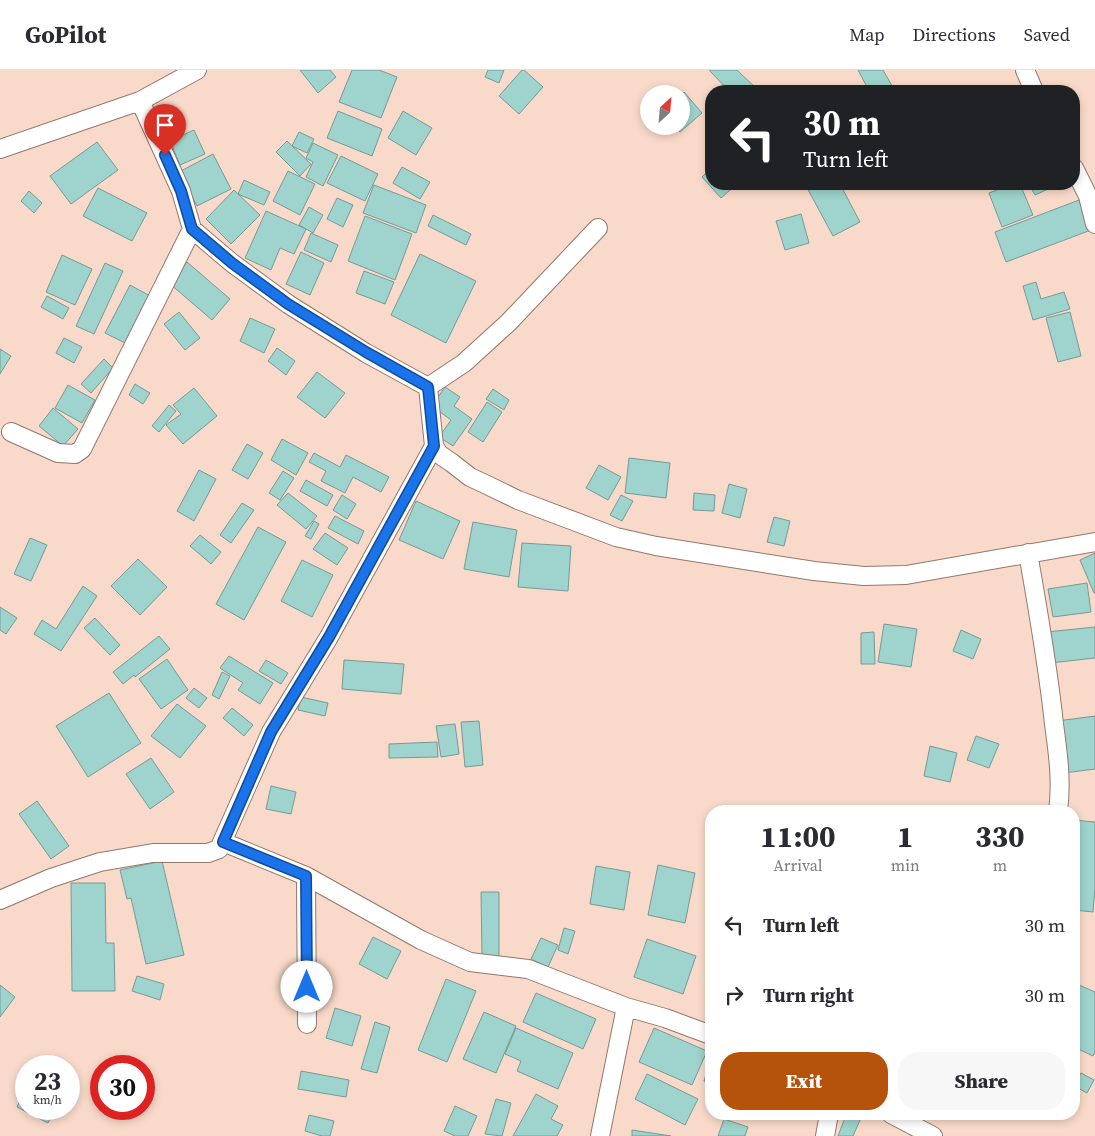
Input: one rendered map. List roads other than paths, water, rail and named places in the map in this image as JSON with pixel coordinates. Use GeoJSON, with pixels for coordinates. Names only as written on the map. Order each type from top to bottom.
{"type":"FeatureCollection","features":[{"type":"Feature","properties":{"kind":"street"},"geometry":{"type":"LineString","coordinates":[[0,149],[140,101],[197,70]]}},
{"type":"Feature","properties":{"kind":"street"},"geometry":{"type":"LineString","coordinates":[[1025,70],[1031,85]]}},
{"type":"Feature","properties":{"kind":"street"},"geometry":{"type":"LineString","coordinates":[[140,101],[181,191],[192,229],[232,263],[288,304],[366,352],[428,387]]}},
{"type":"Feature","properties":{"kind":"street"},"geometry":{"type":"LineString","coordinates":[[1080,180],[1088,196],[1095,224]]}},
{"type":"Feature","properties":{"kind":"street"},"geometry":{"type":"LineString","coordinates":[[428,387],[464,363],[500,330],[598,228]]}},
{"type":"Feature","properties":{"kind":"street"},"geometry":{"type":"LineString","coordinates":[[11,432],[58,453],[75,454],[82,449],[192,229]]}},
{"type":"Feature","properties":{"kind":"street"},"geometry":{"type":"LineString","coordinates":[[428,387],[434,446],[439,454],[470,476],[518,500],[616,536],[656,546],[814,571],[864,576],[906,575],[1095,542]]}},
{"type":"Feature","properties":{"kind":"street"},"geometry":{"type":"LineString","coordinates":[[0,900],[50,878],[100,862],[153,853],[208,853],[217,851],[223,842],[271,732],[329,637],[434,446]]}},
{"type":"Feature","properties":{"kind":"street"},"geometry":{"type":"LineString","coordinates":[[1028,553],[1045,644],[1051,689],[1061,790],[1059,805]]}},
{"type":"Feature","properties":{"kind":"street"},"geometry":{"type":"LineString","coordinates":[[223,842],[306,876],[421,940],[470,962],[528,969],[626,1007],[705,1032]]}},
{"type":"Feature","properties":{"kind":"street"},"geometry":{"type":"LineString","coordinates":[[306,876],[307,1024]]}},
{"type":"Feature","properties":{"kind":"street"},"geometry":{"type":"LineString","coordinates":[[600,1136],[626,1007]]}},
{"type":"Feature","properties":{"kind":"street"},"geometry":{"type":"LineString","coordinates":[[825,1136],[828,1120]]}},
{"type":"Feature","properties":{"kind":"street"},"geometry":{"type":"LineString","coordinates":[[903,1120],[933,1136]]}}]}
